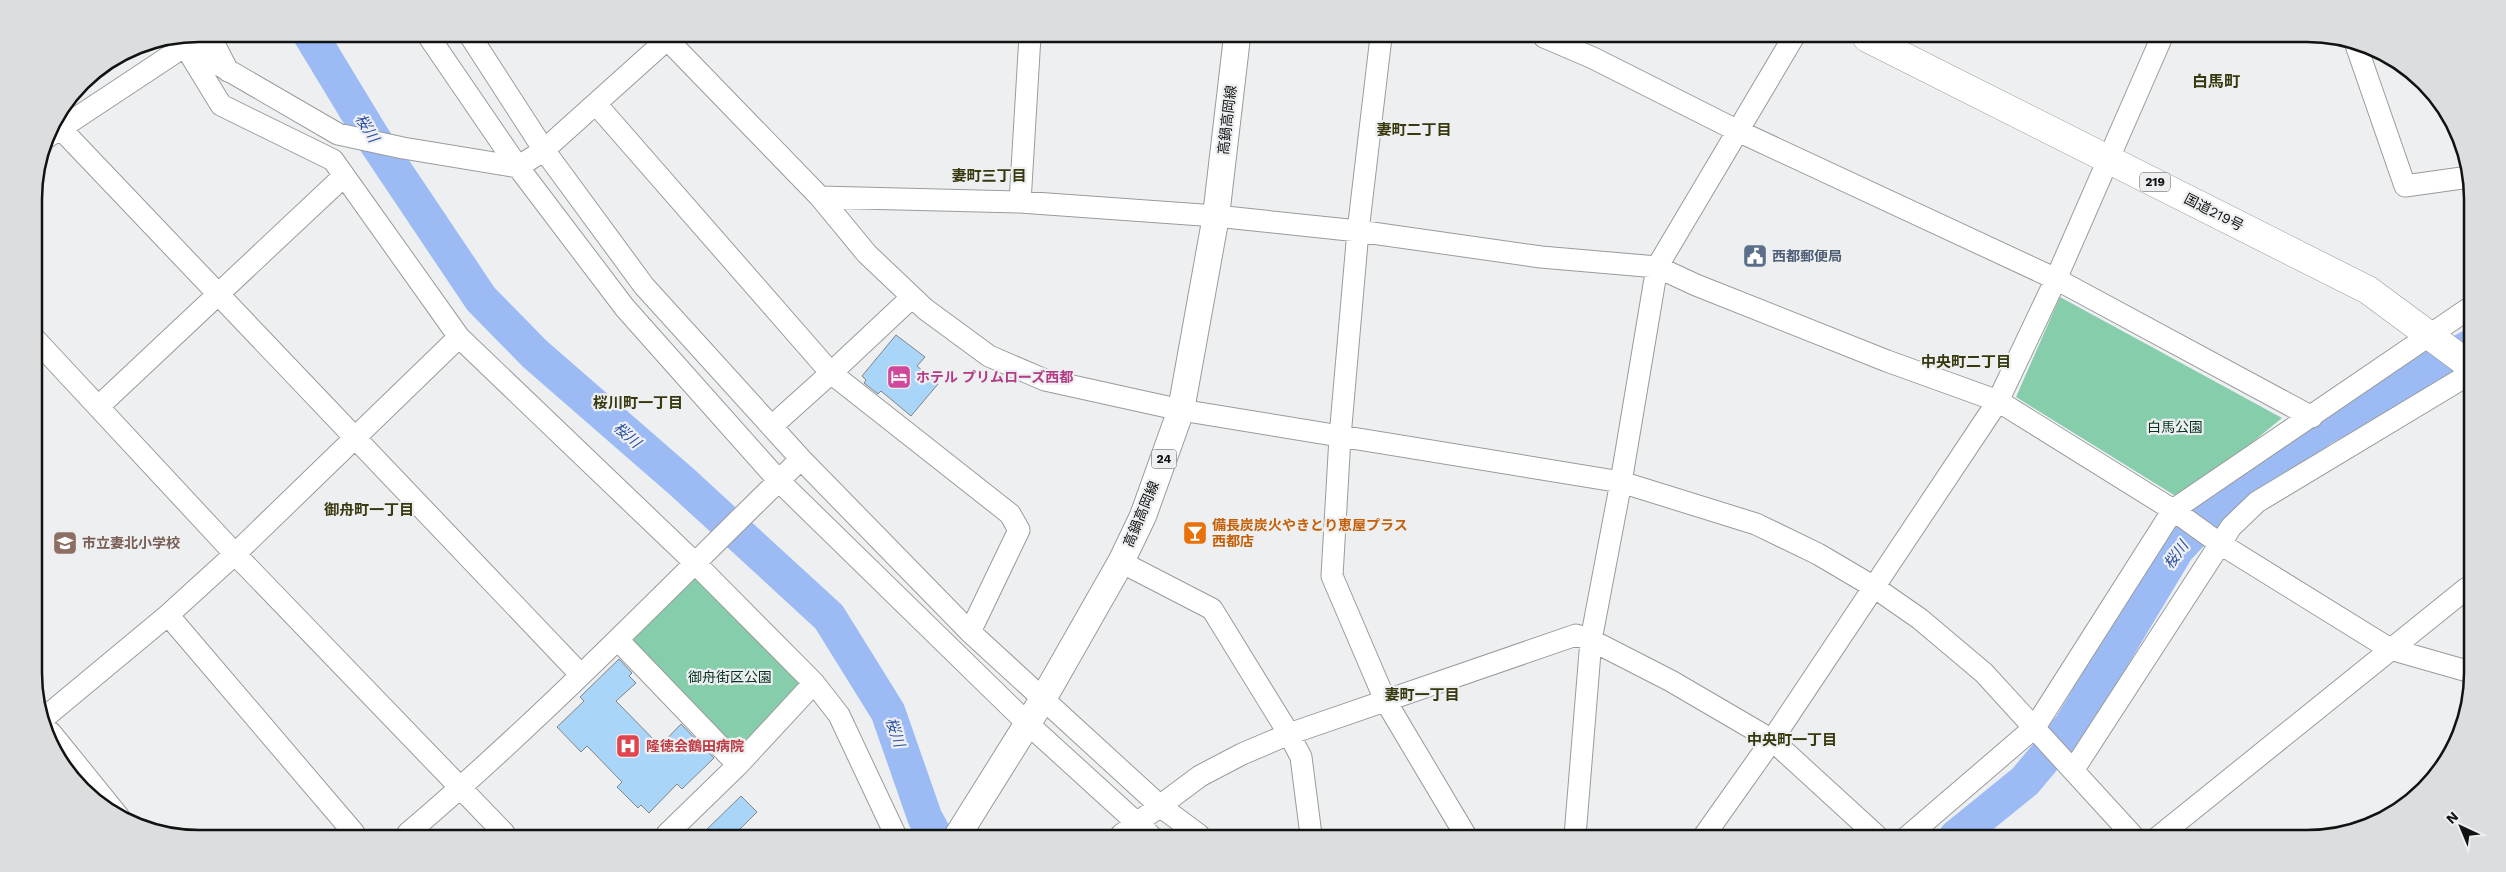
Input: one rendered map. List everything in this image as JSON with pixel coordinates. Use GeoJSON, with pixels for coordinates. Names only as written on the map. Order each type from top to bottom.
{"type":"FeatureCollection","features":[{"type":"Feature","properties":{"kind":"highway","name":"国道219号"},"geometry":{"type":"LineString","coordinates":[[1875,42],[2368,290],[2464,361]]}},
{"type":"Feature","properties":{"kind":"main road","name":"高鍋高岡線"},"geometry":{"type":"LineString","coordinates":[[961,830],[1043,699],[1121,562],[1143,516],[1181,410],[1216,216],[1236,43]]}},
{"type":"Feature","properties":{"kind":"street"},"geometry":{"type":"LineString","coordinates":[[1380,42],[1358,231],[1340,437],[1332,576],[1385,700],[1462,829]]}},
{"type":"Feature","properties":{"kind":"street"},"geometry":{"type":"LineString","coordinates":[[1556,42],[1593,58],[1738,131],[2056,279],[2312,417]]}},
{"type":"Feature","properties":{"kind":"street"},"geometry":{"type":"LineString","coordinates":[[1577,829],[1591,640],[1621,482],[1657,267],[1791,42]]}},
{"type":"Feature","properties":{"kind":"street"},"geometry":{"type":"LineString","coordinates":[[1709,829],[1772,740],[1998,401],[2056,279],[2160,42]]}},
{"type":"Feature","properties":{"kind":"street"},"geometry":{"type":"LineString","coordinates":[[214,43],[228,71]]}},
{"type":"Feature","properties":{"kind":"street"},"geometry":{"type":"LineString","coordinates":[[433,43],[518,167],[625,308],[779,481],[1135,830]]}},
{"type":"Feature","properties":{"kind":"street"},"geometry":{"type":"LineString","coordinates":[[476,43],[544,150],[644,286],[801,459],[970,632],[1160,806],[1192,830]]}},
{"type":"Feature","properties":{"kind":"street"},"geometry":{"type":"LineString","coordinates":[[184,44],[338,134],[403,148],[518,167],[544,150],[661,43]]}},
{"type":"Feature","properties":{"kind":"street"},"geometry":{"type":"LineString","coordinates":[[674,43],[820,198],[867,254],[912,297],[989,356],[1037,377],[1181,410],[1621,482],[1756,524],[1818,554],[1874,587],[1920,619],[1984,673],[2071,766],[2126,829]]}},
{"type":"Feature","properties":{"kind":"street"},"geometry":{"type":"LineString","coordinates":[[1020,202],[1030,43]]}},
{"type":"Feature","properties":{"kind":"street"},"geometry":{"type":"LineString","coordinates":[[182,44],[221,105],[333,160],[459,337],[694,562],[814,683],[839,715],[893,830]]}},
{"type":"Feature","properties":{"kind":"street"},"geometry":{"type":"LineString","coordinates":[[59,130],[177,45]]}},
{"type":"Feature","properties":{"kind":"street"},"geometry":{"type":"LineString","coordinates":[[2358,52],[2404,186],[2462,178]]}},
{"type":"Feature","properties":{"kind":"street"},"geometry":{"type":"LineString","coordinates":[[596,104],[831,373],[1010,514],[1019,530],[970,632]]}},
{"type":"Feature","properties":{"kind":"street"},"geometry":{"type":"LineString","coordinates":[[56,136],[218,294],[581,675]]}},
{"type":"Feature","properties":{"kind":"street"},"geometry":{"type":"LineString","coordinates":[[98,407],[344,176]]}},
{"type":"Feature","properties":{"kind":"street"},"geometry":{"type":"LineString","coordinates":[[820,198],[1020,202],[1216,216],[1358,231],[1541,256],[1657,267],[1696,286],[1887,361],[1998,401],[2178,514],[2215,541],[2390,649],[2464,671]]}},
{"type":"Feature","properties":{"kind":"street"},"geometry":{"type":"LineString","coordinates":[[772,426],[912,297]]}},
{"type":"Feature","properties":{"kind":"street"},"geometry":{"type":"LineString","coordinates":[[1916,829],[2037,730],[2178,514],[2312,417],[2432,336],[2464,312]]}},
{"type":"Feature","properties":{"kind":"street"},"geometry":{"type":"LineString","coordinates":[[49,714],[168,615],[235,554],[459,337]]}},
{"type":"Feature","properties":{"kind":"street"},"geometry":{"type":"LineString","coordinates":[[43,347],[235,554],[501,830]]}},
{"type":"Feature","properties":{"kind":"street"},"geometry":{"type":"LineString","coordinates":[[2071,766],[2215,541],[2257,502],[2464,377]]}},
{"type":"Feature","properties":{"kind":"street"},"geometry":{"type":"LineString","coordinates":[[412,830],[461,788],[618,640],[694,562],[801,459]]}},
{"type":"Feature","properties":{"kind":"street"},"geometry":{"type":"LineString","coordinates":[[1121,562],[1212,609],[1289,734],[1300,757],[1310,829]]}},
{"type":"Feature","properties":{"kind":"street"},"geometry":{"type":"LineString","coordinates":[[2167,829],[2464,590]]}},
{"type":"Feature","properties":{"kind":"street"},"geometry":{"type":"LineString","coordinates":[[168,615],[351,830]]}},
{"type":"Feature","properties":{"kind":"street"},"geometry":{"type":"LineString","coordinates":[[1137,830],[1160,806],[1200,776],[1242,754],[1289,734],[1576,635],[1591,640],[1671,681],[1772,740],[1869,829]]}},
{"type":"Feature","properties":{"kind":"street"},"geometry":{"type":"LineString","coordinates":[[618,640],[738,765]]}},
{"type":"Feature","properties":{"kind":"street"},"geometry":{"type":"LineString","coordinates":[[678,830],[814,683]]}},
{"type":"Feature","properties":{"kind":"street"},"geometry":{"type":"LineString","coordinates":[[61,745],[99,792]]}},
{"type":"Feature","properties":{"kind":"green space","name":"白馬公園"},"geometry":{"type":"Polygon","coordinates":[[[2060,297],[2282,418],[2182,500],[2016,397],[2060,297]]]}},
{"type":"Feature","properties":{"kind":"green space","name":"御舟街区公園"},"geometry":{"type":"Polygon","coordinates":[[[696,578],[802,684],[736,750],[631,642],[696,578]]]}},
{"type":"Feature","properties":{"kind":"building"},"geometry":{"type":"Polygon","coordinates":[[[896,335],[925,357],[917,366],[938,384],[911,416],[881,391],[878,394],[864,383],[866,380],[862,376],[896,335]]]}},
{"type":"Feature","properties":{"kind":"building","name":"隆徳会鶴田病院"},"geometry":{"type":"Polygon","coordinates":[[[619,659],[632,673],[629,676],[636,683],[616,701],[660,746],[681,724],[714,758],[682,789],[677,784],[649,813],[641,805],[638,808],[617,787],[622,782],[587,746],[581,752],[557,727],[584,701],[580,697],[619,659]]]}},
{"type":"Feature","properties":{"kind":"building"},"geometry":{"type":"Polygon","coordinates":[[[741,796],[757,812],[739,830],[706,830],[741,796]]]}},
{"type":"Feature","properties":{"kind":"waterway","name":"桜川"},"geometry":{"type":"LineString","coordinates":[[315,43],[373,138],[481,299],[535,354],[682,482],[829,617],[888,712],[925,818],[932,830]]}},
{"type":"Feature","properties":{"kind":"waterway","name":"桜川"},"geometry":{"type":"LineString","coordinates":[[1966,829],[2025,781],[2071,726],[2177,549],[2235,487],[2323,428],[2464,350]]}},
{"type":"Feature","properties":{"kind":"place","name":"西都郵便局"},"geometry":{"type":"Point","coordinates":[1755,256]}},
{"type":"Feature","properties":{"kind":"place","name":"ホテル プリムローズ西都"},"geometry":{"type":"Point","coordinates":[899,377]}},
{"type":"Feature","properties":{"kind":"place","name":"備長炭炭火やきとり恵屋プラス 西都店"},"geometry":{"type":"Point","coordinates":[1195,533]}},
{"type":"Feature","properties":{"kind":"place","name":"市立妻北小学校"},"geometry":{"type":"Point","coordinates":[65,543]}},
{"type":"Feature","properties":{"kind":"place","name":"隆徳会鶴田病院"},"geometry":{"type":"Point","coordinates":[628,746]}},
{"type":"Feature","properties":{"kind":"district","name":"白馬町"},"geometry":{"type":"Point","coordinates":[2216,81]}},
{"type":"Feature","properties":{"kind":"district","name":"妻町二丁目"},"geometry":{"type":"Point","coordinates":[1414,130]}},
{"type":"Feature","properties":{"kind":"district","name":"妻町三丁目"},"geometry":{"type":"Point","coordinates":[989,176]}},
{"type":"Feature","properties":{"kind":"district","name":"中央町二丁目"},"geometry":{"type":"Point","coordinates":[1966,362]}},
{"type":"Feature","properties":{"kind":"district","name":"桜川町一丁目"},"geometry":{"type":"Point","coordinates":[638,403]}},
{"type":"Feature","properties":{"kind":"district","name":"御舟町一丁目"},"geometry":{"type":"Point","coordinates":[369,510]}},
{"type":"Feature","properties":{"kind":"district","name":"妻町一丁目"},"geometry":{"type":"Point","coordinates":[1422,695]}},
{"type":"Feature","properties":{"kind":"district","name":"中央町一丁目"},"geometry":{"type":"Point","coordinates":[1792,740]}}]}
